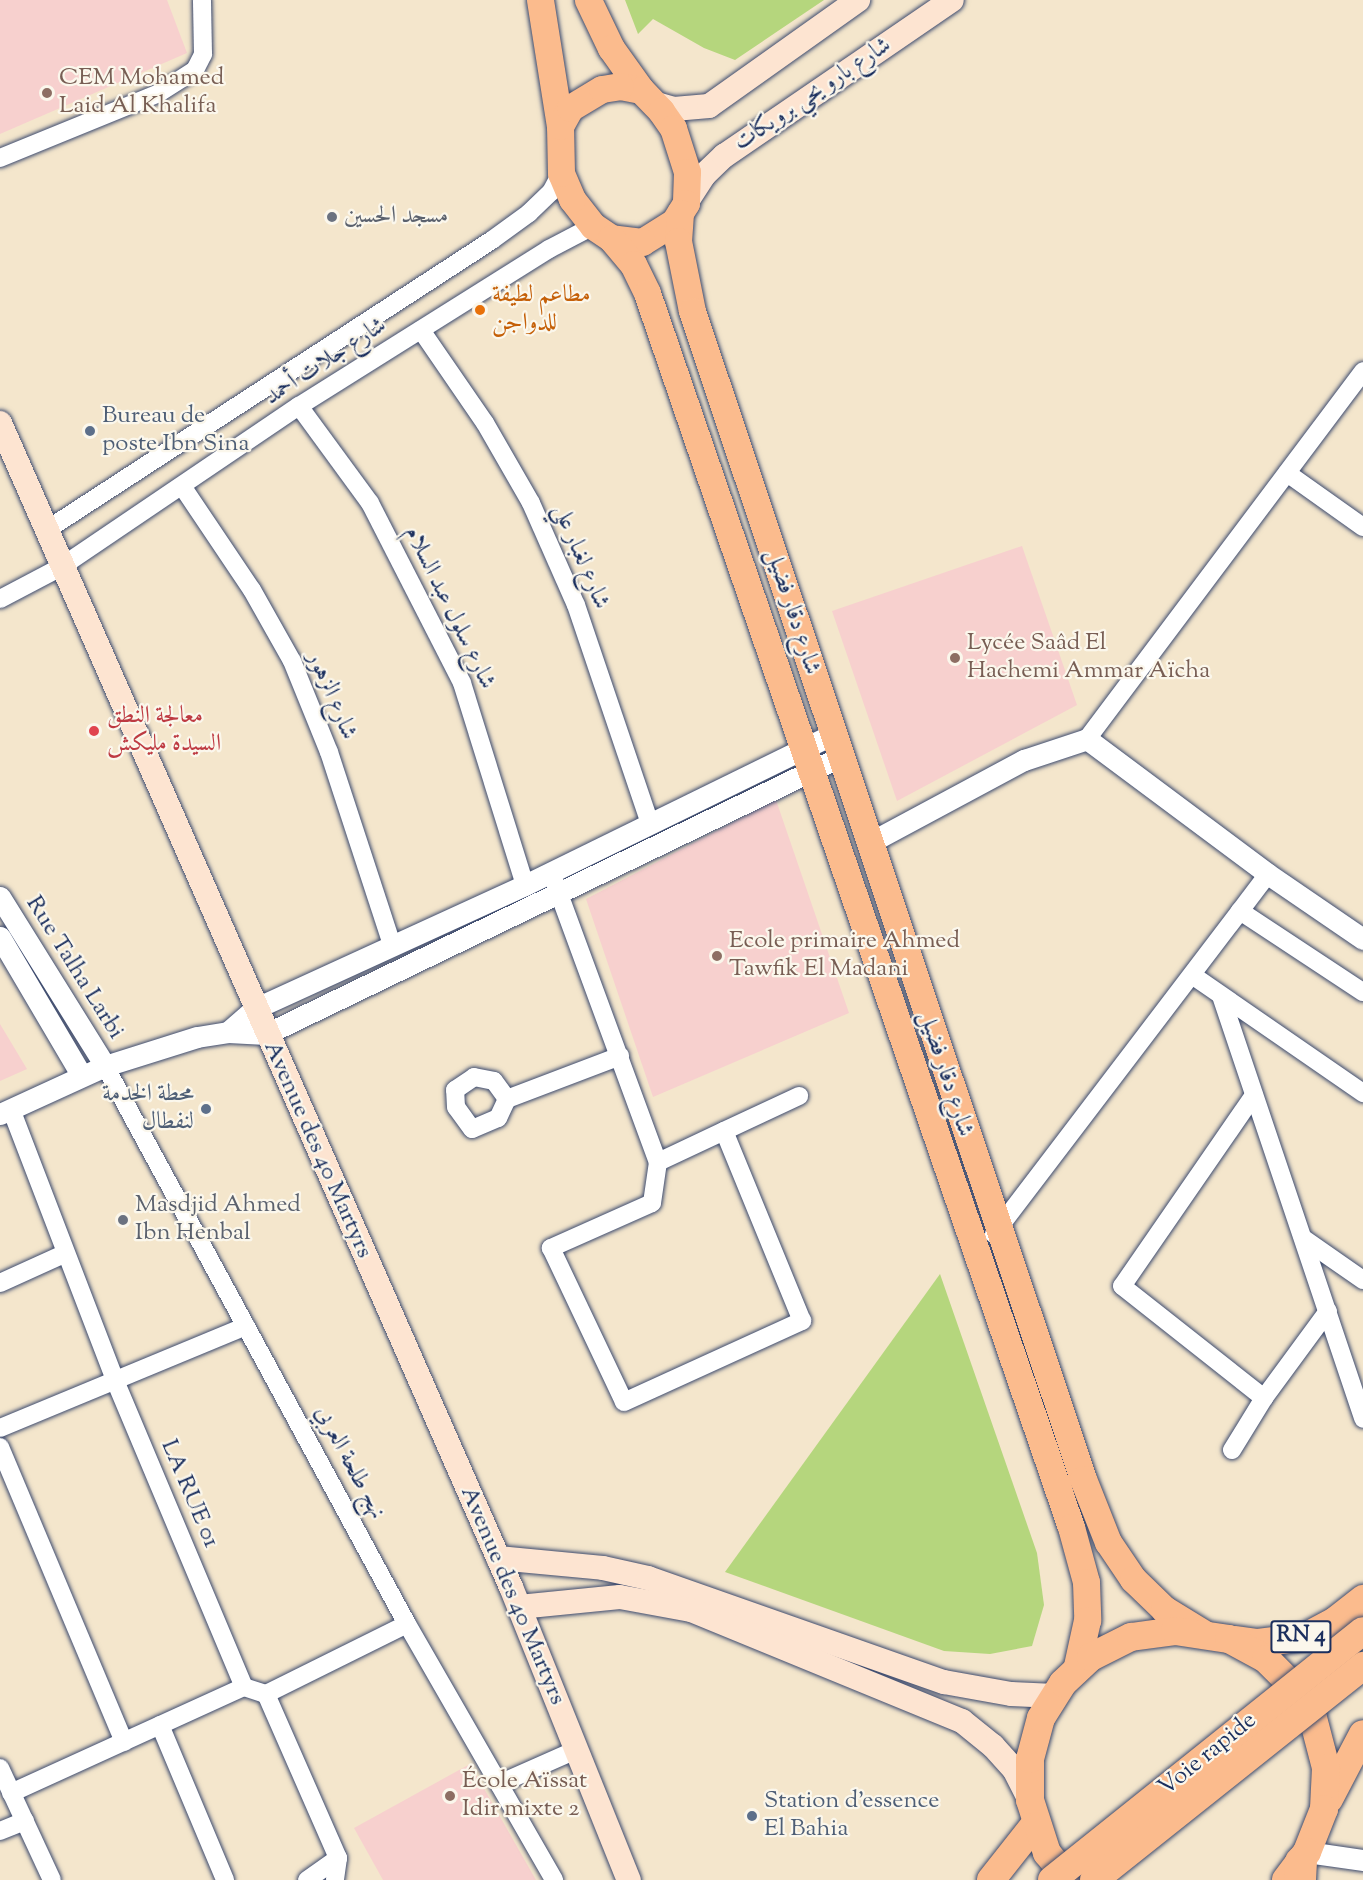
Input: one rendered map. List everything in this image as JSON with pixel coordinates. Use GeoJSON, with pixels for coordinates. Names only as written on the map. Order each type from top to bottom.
{"type":"FeatureCollection","features":[{"type":"Feature","properties":{"kind":"highway","name":"RN 4"},"geometry":{"type":"LineString","coordinates":[[1216,1636],[1258,1643],[1305,1636],[1335,1621],[1363,1599]]}},
{"type":"Feature","properties":{"kind":"highway","name":"Voie rapide"},"geometry":{"type":"LineString","coordinates":[[1052,1880],[1363,1631]]}},
{"type":"Feature","properties":{"kind":"highway"},"geometry":{"type":"LineString","coordinates":[[1070,1880],[1047,1853],[1033,1812],[1030,1758],[1041,1718],[1076,1670],[1091,1657],[1131,1637],[1152,1632],[1216,1636],[1266,1659],[1296,1689],[1313,1718],[1326,1768],[1324,1809]]}},
{"type":"Feature","properties":{"kind":"highway","name":"Voie rapide"},"geometry":{"type":"LineString","coordinates":[[1094,1880],[1363,1666]]}},
{"type":"Feature","properties":{"kind":"highway"},"geometry":{"type":"LineString","coordinates":[[1299,1869],[1324,1809],[1363,1734]]}},
{"type":"Feature","properties":{"kind":"highway"},"geometry":{"type":"LineString","coordinates":[[991,1880],[1033,1812]]}},
{"type":"Feature","properties":{"kind":"main road"},"geometry":{"type":"LineString","coordinates":[[540,0],[560,126],[561,173],[572,199],[602,232],[642,242],[659,234],[683,208],[687,172],[682,150],[673,128],[611,48],[588,0]]}},
{"type":"Feature","properties":{"kind":"main road","name":"شارع بارو يحي برويكات"},"geometry":{"type":"LineString","coordinates":[[647,96],[674,109],[709,106],[858,0]]}},
{"type":"Feature","properties":{"kind":"main road","name":"شارع بارو يحي برويكات"},"geometry":{"type":"LineString","coordinates":[[683,208],[704,175],[724,156],[952,0]]}},
{"type":"Feature","properties":{"kind":"main road"},"geometry":{"type":"LineString","coordinates":[[560,126],[570,108],[602,89],[620,86],[647,96]]}},
{"type":"Feature","properties":{"kind":"main road","name":"شارع دقار فضيل"},"geometry":{"type":"LineString","coordinates":[[683,208],[682,270],[692,311],[997,1231],[1108,1542],[1133,1579],[1156,1601],[1216,1636]]}},
{"type":"Feature","properties":{"kind":"main road","name":"شارع دقار فضيل"},"geometry":{"type":"LineString","coordinates":[[602,232],[633,264],[647,293],[979,1254],[1086,1582],[1087,1620],[1076,1670]]}},
{"type":"Feature","properties":{"kind":"main road","name":"Avenue des 40 Martyrs"},"geometry":{"type":"LineString","coordinates":[[0,423],[254,1009],[498,1558],[629,1880]]}},
{"type":"Feature","properties":{"kind":"main road"},"geometry":{"type":"LineString","coordinates":[[498,1558],[603,1568],[648,1578],[789,1639],[962,1721],[993,1746],[1014,1769],[1033,1812]]}},
{"type":"Feature","properties":{"kind":"main road"},"geometry":{"type":"LineString","coordinates":[[519,1607],[591,1598],[653,1600],[953,1684],[1011,1694],[1055,1696]]}},
{"type":"Feature","properties":{"kind":"street"},"geometry":{"type":"LineString","coordinates":[[0,158],[159,93],[195,70],[203,54],[202,0]]}},
{"type":"Feature","properties":{"kind":"street","name":"شارع جلات أحمد"},"geometry":{"type":"LineString","coordinates":[[45,531],[492,240],[529,213],[551,192],[561,173]]}},
{"type":"Feature","properties":{"kind":"street","name":"شارع جلات أحمد"},"geometry":{"type":"LineString","coordinates":[[0,599],[61,567],[299,406],[549,249],[602,232]]}},
{"type":"Feature","properties":{"kind":"street","name":"شارع لغبار علي"},"geometry":{"type":"LineString","coordinates":[[421,330],[485,423],[531,503],[576,605],[650,824]]}},
{"type":"Feature","properties":{"kind":"street"},"geometry":{"type":"LineString","coordinates":[[869,843],[1024,760],[1087,739],[1363,371]]}},
{"type":"Feature","properties":{"kind":"street","name":"شارع سلول عبد السلام"},"geometry":{"type":"LineString","coordinates":[[299,406],[370,503],[462,683],[525,885]]}},
{"type":"Feature","properties":{"kind":"street"},"geometry":{"type":"LineString","coordinates":[[1287,473],[1363,527]]}},
{"type":"Feature","properties":{"kind":"street","name":"شارع الزهور"},"geometry":{"type":"LineString","coordinates":[[182,486],[252,590],[292,661],[329,752],[392,945]]}},
{"type":"Feature","properties":{"kind":"street"},"geometry":{"type":"LineString","coordinates":[[1087,739],[1268,874],[1363,939]]}},
{"type":"Feature","properties":{"kind":"street"},"geometry":{"type":"LineString","coordinates":[[6,1112],[105,1066],[196,1037],[228,1032],[266,1034],[559,894],[836,745]]}},
{"type":"Feature","properties":{"kind":"street"},"geometry":{"type":"LineString","coordinates":[[228,1032],[254,1009],[525,885],[650,824],[807,759]]}},
{"type":"Feature","properties":{"kind":"street"},"geometry":{"type":"LineString","coordinates":[[551,872],[658,1162],[652,1203],[551,1248],[624,1402],[802,1321],[724,1131]]}},
{"type":"Feature","properties":{"kind":"street"},"geometry":{"type":"LineString","coordinates":[[979,1254],[1268,874]]}},
{"type":"Feature","properties":{"kind":"street","name":"Rue Talha Larbi"},"geometry":{"type":"LineString","coordinates":[[0,897],[105,1066]]}},
{"type":"Feature","properties":{"kind":"street"},"geometry":{"type":"LineString","coordinates":[[1240,911],[1363,992]]}},
{"type":"Feature","properties":{"kind":"street"},"geometry":{"type":"LineString","coordinates":[[0,937],[82,1076]]}},
{"type":"Feature","properties":{"kind":"street"},"geometry":{"type":"LineString","coordinates":[[1192,975],[1363,1093]]}},
{"type":"Feature","properties":{"kind":"street"},"geometry":{"type":"LineString","coordinates":[[1221,996],[1363,1419]]}},
{"type":"Feature","properties":{"kind":"street"},"geometry":{"type":"LineString","coordinates":[[507,1099],[620,1056]]}},
{"type":"Feature","properties":{"kind":"street","name":"نهج طلحة العربي"},"geometry":{"type":"LineString","coordinates":[[105,1066],[407,1624],[554,1880]]}},
{"type":"Feature","properties":{"kind":"street"},"geometry":{"type":"LineString","coordinates":[[1254,1095],[1122,1286],[1264,1398]]}},
{"type":"Feature","properties":{"kind":"street"},"geometry":{"type":"LineString","coordinates":[[658,1162],[799,1096]]}},
{"type":"Feature","properties":{"kind":"street","name":"LA RUE 01"},"geometry":{"type":"LineString","coordinates":[[6,1112],[244,1687]]}},
{"type":"Feature","properties":{"kind":"street"},"geometry":{"type":"LineString","coordinates":[[1304,1239],[1363,1280]]}},
{"type":"Feature","properties":{"kind":"street"},"geometry":{"type":"LineString","coordinates":[[0,1282],[66,1253]]}},
{"type":"Feature","properties":{"kind":"street"},"geometry":{"type":"LineString","coordinates":[[1232,1450],[1264,1398],[1328,1311]]}},
{"type":"Feature","properties":{"kind":"street"},"geometry":{"type":"LineString","coordinates":[[0,1428],[246,1326]]}},
{"type":"Feature","properties":{"kind":"street"},"geometry":{"type":"LineString","coordinates":[[0,1447],[124,1742]]}},
{"type":"Feature","properties":{"kind":"street"},"geometry":{"type":"LineString","coordinates":[[11,1793],[244,1687],[266,1694],[407,1624]]}},
{"type":"Feature","properties":{"kind":"street"},"geometry":{"type":"LineString","coordinates":[[266,1694],[338,1858],[335,1880]]}},
{"type":"Feature","properties":{"kind":"street"},"geometry":{"type":"LineString","coordinates":[[160,1725],[225,1880]]}},
{"type":"Feature","properties":{"kind":"street"},"geometry":{"type":"LineString","coordinates":[[499,1784],[576,1750]]}},
{"type":"Feature","properties":{"kind":"street"},"geometry":{"type":"LineString","coordinates":[[0,1768],[52,1880]]}},
{"type":"Feature","properties":{"kind":"street"},"geometry":{"type":"LineString","coordinates":[[0,1831],[25,1821]]}},
{"type":"Feature","properties":{"kind":"street"},"geometry":{"type":"LineString","coordinates":[[308,1880],[338,1858]]}},
{"type":"Feature","properties":{"kind":"street"},"geometry":{"type":"LineString","coordinates":[[1299,1869],[1363,1860]]}},
{"type":"Feature","properties":{"kind":"shaded area","name":"CEM Mohamed Laid Al Khalifa"},"geometry":{"type":"Polygon","coordinates":[[[0,0],[167,0],[187,53],[0,134],[0,0]]]}},
{"type":"Feature","properties":{"kind":"shaded area","name":"Lycée Saâd El Hachemi Ammar Aïcha"},"geometry":{"type":"Polygon","coordinates":[[[1022,546],[1077,705],[897,801],[832,611],[1022,546]]]}},
{"type":"Feature","properties":{"kind":"shaded area","name":"Ecole primaire Ahmed Tawfik El Madani"},"geometry":{"type":"Polygon","coordinates":[[[776,800],[849,1013],[653,1097],[586,899],[776,800]]]}},
{"type":"Feature","properties":{"kind":"shaded area"},"geometry":{"type":"Polygon","coordinates":[[[0,1024],[27,1069],[0,1081],[0,1024]]]}},
{"type":"Feature","properties":{"kind":"shaded area","name":"École Aïssat Idir mixte 2"},"geometry":{"type":"Polygon","coordinates":[[[470,1764],[536,1880],[383,1880],[354,1828],[470,1764]]]}},
{"type":"Feature","properties":{"kind":"green space"},"geometry":{"type":"Polygon","coordinates":[[[625,0],[824,0],[735,60],[704,48],[653,19],[638,34],[625,0]]]}},
{"type":"Feature","properties":{"kind":"green space"},"geometry":{"type":"Polygon","coordinates":[[[940,1274],[1037,1553],[1044,1605],[1032,1646],[990,1654],[944,1651],[725,1572],[940,1274]]]}},
{"type":"Feature","properties":{"kind":"place","name":"CEM Mohamed Laid Al Khalifa"},"geometry":{"type":"Point","coordinates":[47,93]}},
{"type":"Feature","properties":{"kind":"place","name":"مسجد الحسين"},"geometry":{"type":"Point","coordinates":[332,217]}},
{"type":"Feature","properties":{"kind":"place","name":"مطاعم لطيفة للدواجن"},"geometry":{"type":"Point","coordinates":[480,310]}},
{"type":"Feature","properties":{"kind":"place","name":"Bureau de poste Ibn Sina"},"geometry":{"type":"Point","coordinates":[90,431]}},
{"type":"Feature","properties":{"kind":"place","name":"Lycée Saâd El Hachemi Ammar Aïcha"},"geometry":{"type":"Point","coordinates":[955,658]}},
{"type":"Feature","properties":{"kind":"place","name":"معالجة النطق السيدة مليكش"},"geometry":{"type":"Point","coordinates":[94,731]}},
{"type":"Feature","properties":{"kind":"place","name":"Ecole primaire Ahmed Tawfik El Madani"},"geometry":{"type":"Point","coordinates":[717,956]}},
{"type":"Feature","properties":{"kind":"place","name":"محطة الخدمة لنفطال"},"geometry":{"type":"Point","coordinates":[206,1109]}},
{"type":"Feature","properties":{"kind":"place","name":"Masdjid Ahmed Ibn Henbal"},"geometry":{"type":"Point","coordinates":[123,1220]}},
{"type":"Feature","properties":{"kind":"place","name":"École Aïssat Idir mixte 2"},"geometry":{"type":"Point","coordinates":[450,1796]}},
{"type":"Feature","properties":{"kind":"place","name":"Station d'essence El Bahia"},"geometry":{"type":"Point","coordinates":[752,1816]}}]}
